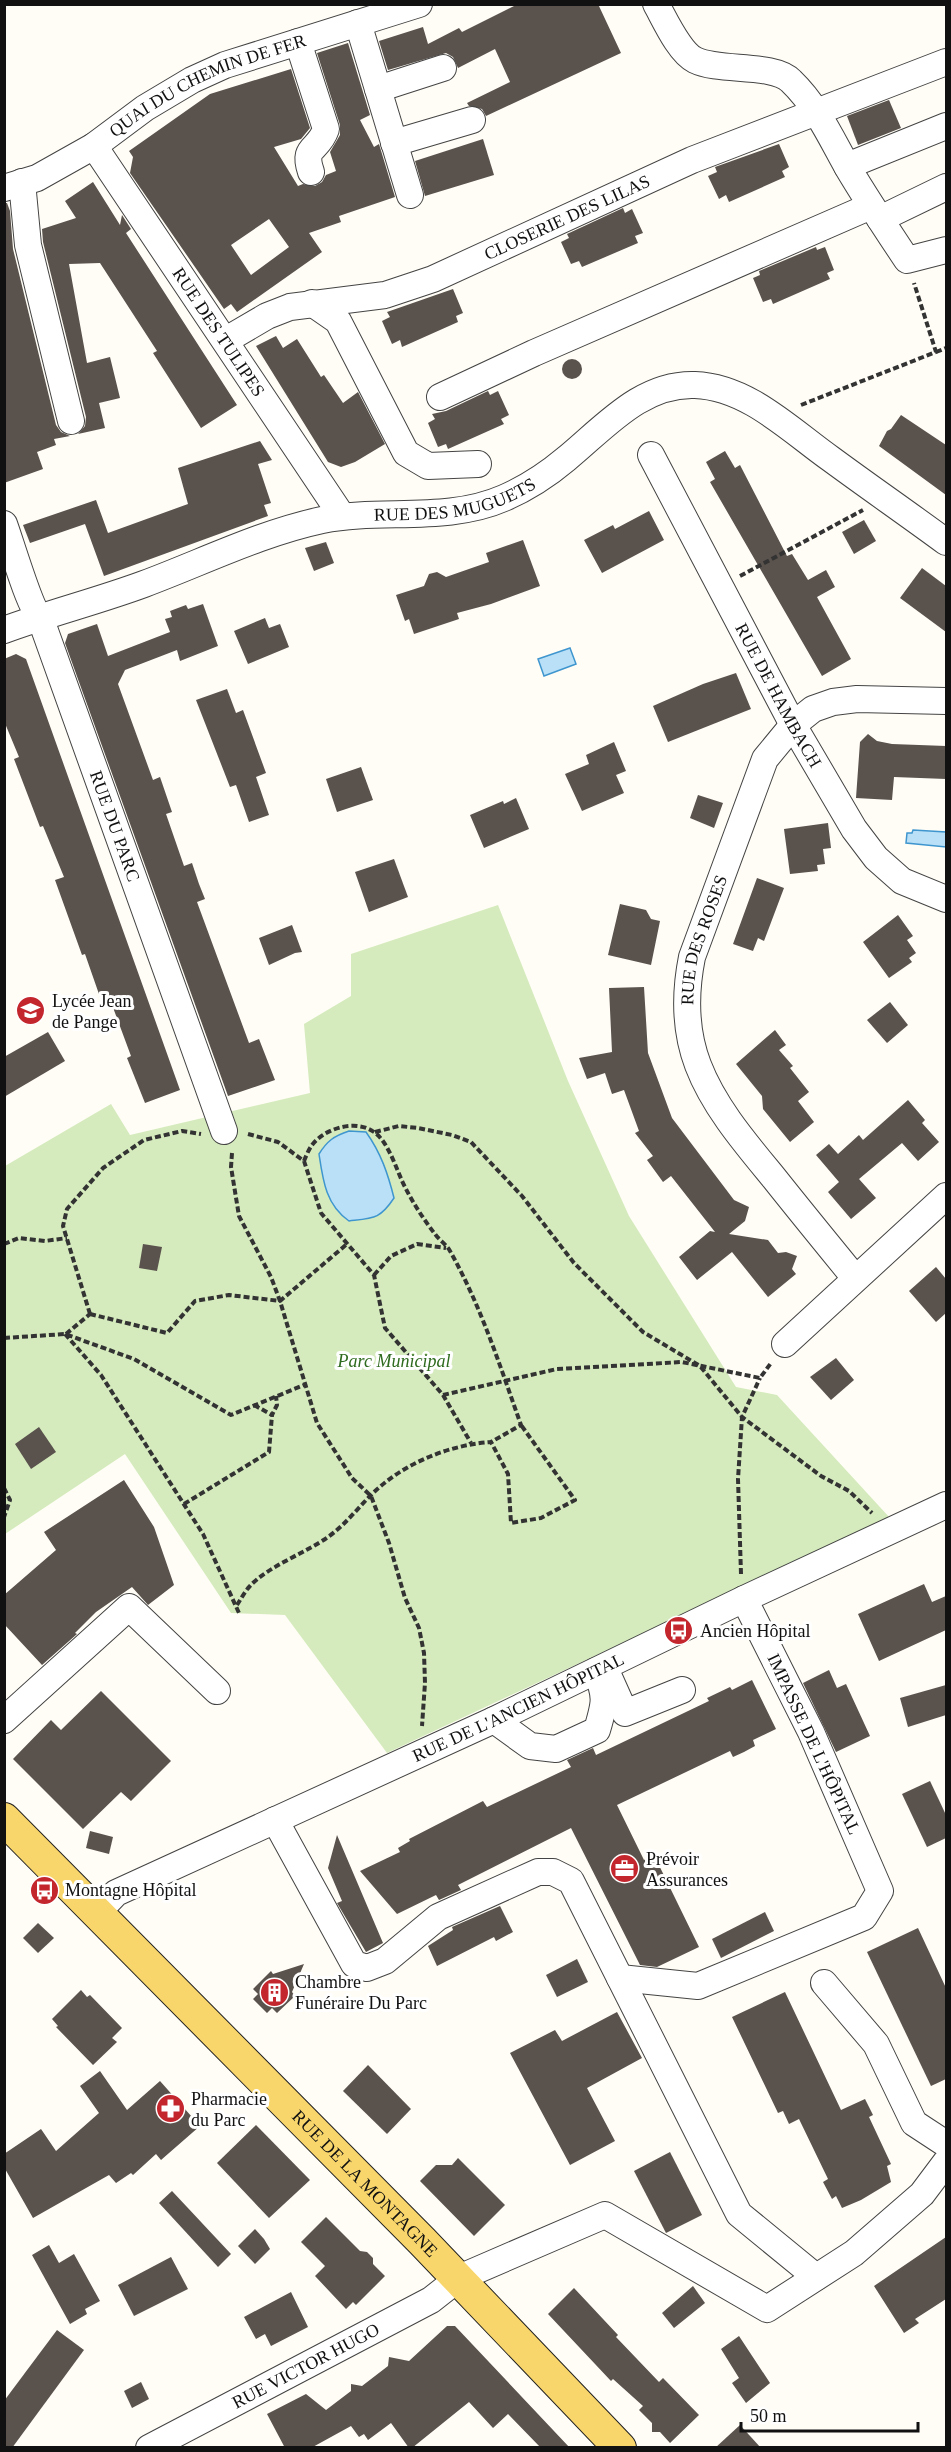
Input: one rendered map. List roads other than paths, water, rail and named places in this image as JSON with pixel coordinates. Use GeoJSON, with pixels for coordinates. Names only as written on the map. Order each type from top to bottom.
{"type":"FeatureCollection","features":[{"type":"Feature","properties":{"kind":"main road","name":"RUE DE LA MONTAGNE"},"geometry":{"type":"LineString","coordinates":[[6,1824],[459,2278],[620,2448]]}},
{"type":"Feature","properties":{"kind":"street","name":"QUAI DU CHEMIN DE FER"},"geometry":{"type":"LineString","coordinates":[[13,185],[37,178],[94,146],[145,108],[192,80],[225,65],[419,4]]}},
{"type":"Feature","properties":{"kind":"street"},"geometry":{"type":"LineString","coordinates":[[656,4],[677,42],[693,60],[717,66],[763,70],[789,78],[817,111],[847,166],[907,260],[946,250]]}},
{"type":"Feature","properties":{"kind":"street"},"geometry":{"type":"LineString","coordinates":[[358,23],[410,195]]}},
{"type":"Feature","properties":{"kind":"street"},"geometry":{"type":"LineString","coordinates":[[297,42],[326,129],[322,139],[308,153],[311,172]]}},
{"type":"Feature","properties":{"kind":"street","name":"CLOSERIE DES LILAS"},"geometry":{"type":"LineString","coordinates":[[226,340],[267,316],[290,307],[385,295],[433,279],[692,160],[946,62]]}},
{"type":"Feature","properties":{"kind":"street"},"geometry":{"type":"LineString","coordinates":[[378,89],[443,68]]}},
{"type":"Feature","properties":{"kind":"street"},"geometry":{"type":"LineString","coordinates":[[394,143],[472,120]]}},
{"type":"Feature","properties":{"kind":"street"},"geometry":{"type":"LineString","coordinates":[[847,166],[946,126]]}},
{"type":"Feature","properties":{"kind":"street","name":"RUE DES TULIPES"},"geometry":{"type":"LineString","coordinates":[[94,146],[342,516]]}},
{"type":"Feature","properties":{"kind":"street"},"geometry":{"type":"LineString","coordinates":[[13,185],[71,421]]}},
{"type":"Feature","properties":{"kind":"street"},"geometry":{"type":"LineString","coordinates":[[440,397],[534,352],[876,213],[946,187]]}},
{"type":"Feature","properties":{"kind":"street"},"geometry":{"type":"LineString","coordinates":[[312,303],[338,321],[406,453],[428,466],[478,464]]}},
{"type":"Feature","properties":{"kind":"street","name":"RUE DES MUGUETS"},"geometry":{"type":"LineString","coordinates":[[4,630],[143,584],[301,525],[342,516],[439,512],[501,499],[544,477],[626,408],[649,395],[671,387],[694,385],[716,388],[738,395],[772,416],[946,542]]}},
{"type":"Feature","properties":{"kind":"street","name":"RUE DE HAMBACH"},"geometry":{"type":"LineString","coordinates":[[651,455],[793,725],[854,829],[876,858],[902,881],[946,899]]}},
{"type":"Feature","properties":{"kind":"street","name":"RUE DU PARC"},"geometry":{"type":"LineString","coordinates":[[4,524],[40,617],[228,1140]]}},
{"type":"Feature","properties":{"kind":"street","name":"RUE DES ROSES"},"geometry":{"type":"LineString","coordinates":[[855,1278],[746,1144],[710,1090],[698,1065],[690,1038],[687,982],[692,957],[765,759],[793,725],[813,710],[833,702],[857,699],[946,701]]}},
{"type":"Feature","properties":{"kind":"street"},"geometry":{"type":"LineString","coordinates":[[785,1344],[946,1196]]}},
{"type":"Feature","properties":{"kind":"street","name":"RUE DE L'ANCIEN HÔPITAL"},"geometry":{"type":"LineString","coordinates":[[96,1914],[116,1893],[494,1720],[744,1599],[946,1506]]}},
{"type":"Feature","properties":{"kind":"street","name":"IMPASSE DE L'HÔPITAL"},"geometry":{"type":"LineString","coordinates":[[620,1978],[698,1986],[864,1917],[880,1891],[811,1732],[744,1599]]}},
{"type":"Feature","properties":{"kind":"street"},"geometry":{"type":"LineString","coordinates":[[4,1720],[129,1607],[217,1691]]}},
{"type":"Feature","properties":{"kind":"street"},"geometry":{"type":"LineString","coordinates":[[600,1669],[625,1713],[682,1690]]}},
{"type":"Feature","properties":{"kind":"street"},"geometry":{"type":"LineString","coordinates":[[494,1720],[530,1746],[556,1749],[597,1730],[603,1708],[604,1691],[600,1669]]}},
{"type":"Feature","properties":{"kind":"street"},"geometry":{"type":"LineString","coordinates":[[275,1820],[354,1964],[367,1968],[385,1961],[438,1917],[538,1872],[553,1872],[571,1881],[739,2214],[816,2277],[854,2253],[922,2194],[946,2162]]}},
{"type":"Feature","properties":{"kind":"street"},"geometry":{"type":"LineString","coordinates":[[824,1983],[876,2044],[914,2123],[946,2144]]}},
{"type":"Feature","properties":{"kind":"street","name":"RUE VICTOR HUGO"},"geometry":{"type":"LineString","coordinates":[[149,2448],[431,2300],[459,2278],[605,2215],[766,2309],[816,2277]]}},
{"type":"Feature","properties":{"kind":"water"},"geometry":{"type":"Polygon","coordinates":[[[570,648],[576,664],[544,676],[538,659],[570,648]]]}},
{"type":"Feature","properties":{"kind":"water"},"geometry":{"type":"Polygon","coordinates":[[[913,830],[946,832],[946,847],[906,843],[907,833],[912,833],[913,830]]]}},
{"type":"Feature","properties":{"kind":"water"},"geometry":{"type":"Polygon","coordinates":[[[349,1131],[366,1132],[383,1164],[394,1198],[380,1214],[349,1221],[341,1215],[330,1200],[324,1183],[319,1154],[331,1140],[349,1131]]]}},
{"type":"Feature","properties":{"kind":"place","name":"Lycée Jean de Pange"},"geometry":{"type":"Point","coordinates":[31,1011]}},
{"type":"Feature","properties":{"kind":"place","name":"Ancien Hôpital"},"geometry":{"type":"Point","coordinates":[679,1631]}},
{"type":"Feature","properties":{"kind":"place","name":"Prévoir Assurances"},"geometry":{"type":"Point","coordinates":[625,1869]}},
{"type":"Feature","properties":{"kind":"place","name":"Montagne Hôpital"},"geometry":{"type":"Point","coordinates":[44,1890]}},
{"type":"Feature","properties":{"kind":"place","name":"Chambre Funéraire Du Parc"},"geometry":{"type":"Point","coordinates":[274,1992]}},
{"type":"Feature","properties":{"kind":"place","name":"Pharmacie du Parc"},"geometry":{"type":"Point","coordinates":[170,2109]}},
{"type":"Feature","properties":{"kind":"park label","name":"Parc Municipal"},"geometry":{"type":"Point","coordinates":[394,1361]}}]}
